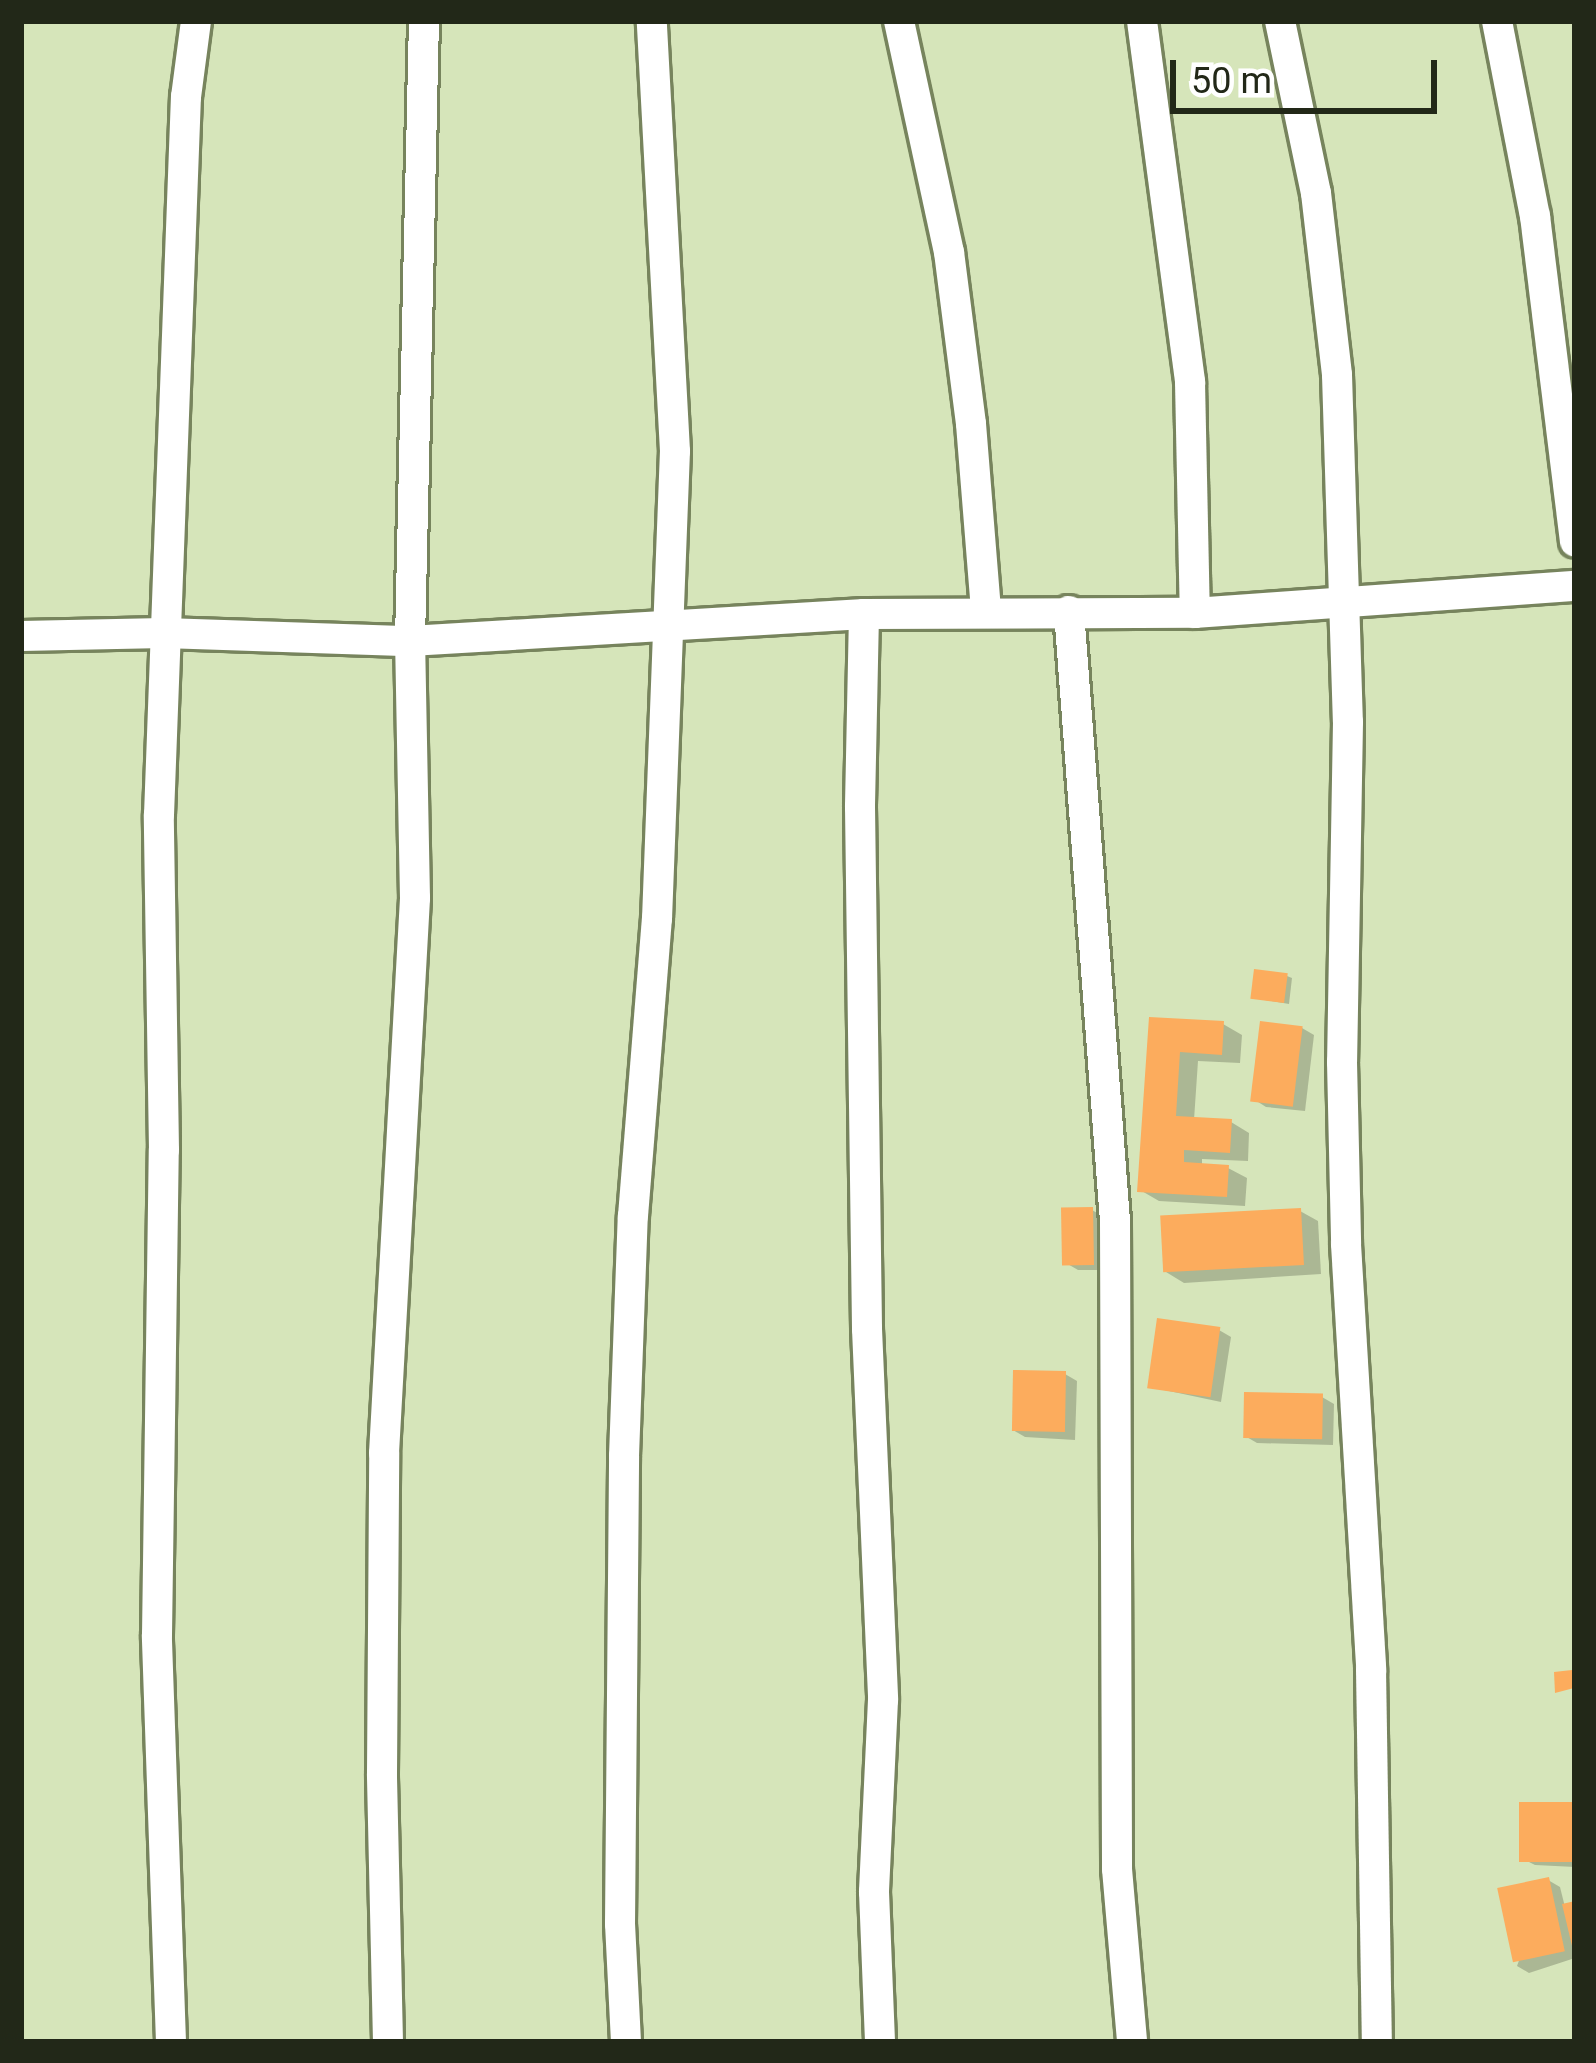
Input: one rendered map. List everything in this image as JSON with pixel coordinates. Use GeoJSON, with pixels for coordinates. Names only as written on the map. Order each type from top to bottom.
{"type":"FeatureCollection","features":[{"type":"Feature","properties":{"kind":"street"},"geometry":{"type":"LineString","coordinates":[[171,2042],[157,1635],[164,1285],[158,956],[164,633],[186,97],[196,21]]}},
{"type":"Feature","properties":{"kind":"street"},"geometry":{"type":"LineString","coordinates":[[388,2042],[382,1774],[384,1453],[415,898],[410,641],[424,21]]}},
{"type":"Feature","properties":{"kind":"street"},"geometry":{"type":"LineString","coordinates":[[626,2042],[620,1843],[624,1456],[672,623],[675,451],[652,21]]}},
{"type":"Feature","properties":{"kind":"street"},"geometry":{"type":"LineString","coordinates":[[899,21],[949,252],[971,424],[986,612]]}},
{"type":"Feature","properties":{"kind":"street"},"geometry":{"type":"LineString","coordinates":[[1142,21],[1190,382],[1195,614]]}},
{"type":"Feature","properties":{"kind":"street"},"geometry":{"type":"LineString","coordinates":[[1280,21],[1316,193],[1336,375],[1348,722],[1342,1062],[1346,1244],[1371,1669],[1377,2042]]}},
{"type":"Feature","properties":{"kind":"street"},"geometry":{"type":"LineString","coordinates":[[1497,21],[1534,216],[1575,542]]}},
{"type":"Feature","properties":{"kind":"street"},"geometry":{"type":"LineString","coordinates":[[21,636],[164,633],[410,641],[864,614],[1069,610],[1195,614],[1575,586]]}},
{"type":"Feature","properties":{"kind":"street"},"geometry":{"type":"LineString","coordinates":[[1069,610],[1114,1222],[1117,1869],[1132,2042]]}},
{"type":"Feature","properties":{"kind":"street"},"geometry":{"type":"LineString","coordinates":[[864,614],[860,807],[867,1329],[883,1700],[874,1892],[880,2042]]}},
{"type":"Feature","properties":{"kind":"building"},"geometry":{"type":"Polygon","coordinates":[[[1254,969],[1288,973],[1284,1003],[1250,999],[1254,969]]]}},
{"type":"Feature","properties":{"kind":"building"},"geometry":{"type":"Polygon","coordinates":[[[1149,1017],[1224,1021],[1222,1055],[1180,1052],[1176,1116],[1232,1119],[1230,1153],[1184,1150],[1184,1162],[1229,1165],[1227,1197],[1137,1192],[1149,1017]]]}},
{"type":"Feature","properties":{"kind":"building"},"geometry":{"type":"Polygon","coordinates":[[[1260,1021],[1303,1026],[1293,1107],[1250,1101],[1260,1021]]]}},
{"type":"Feature","properties":{"kind":"building"},"geometry":{"type":"Polygon","coordinates":[[[1093,1207],[1094,1265],[1062,1266],[1061,1208],[1093,1207]]]}},
{"type":"Feature","properties":{"kind":"building"},"geometry":{"type":"Polygon","coordinates":[[[1301,1208],[1304,1265],[1163,1272],[1160,1215],[1301,1208]]]}},
{"type":"Feature","properties":{"kind":"building"},"geometry":{"type":"Polygon","coordinates":[[[1157,1318],[1220,1327],[1210,1397],[1147,1388],[1157,1318]]]}},
{"type":"Feature","properties":{"kind":"building"},"geometry":{"type":"Polygon","coordinates":[[[1013,1370],[1066,1371],[1065,1432],[1012,1431],[1013,1370]]]}},
{"type":"Feature","properties":{"kind":"building"},"geometry":{"type":"Polygon","coordinates":[[[1244,1392],[1323,1393],[1322,1439],[1243,1438],[1244,1392]]]}},
{"type":"Feature","properties":{"kind":"building"},"geometry":{"type":"Polygon","coordinates":[[[1572,1670],[1574,1688],[1555,1693],[1554,1672],[1572,1670]]]}},
{"type":"Feature","properties":{"kind":"building"},"geometry":{"type":"Polygon","coordinates":[[[1519,1802],[1575,1802],[1575,1862],[1519,1862],[1519,1802]]]}},
{"type":"Feature","properties":{"kind":"building"},"geometry":{"type":"Polygon","coordinates":[[[1549,1877],[1565,1951],[1513,1962],[1497,1888],[1549,1877]]]}},
{"type":"Feature","properties":{"kind":"building"},"geometry":{"type":"Polygon","coordinates":[[[1575,1901],[1575,1950],[1573,1950],[1562,1904],[1575,1901]]]}}]}
